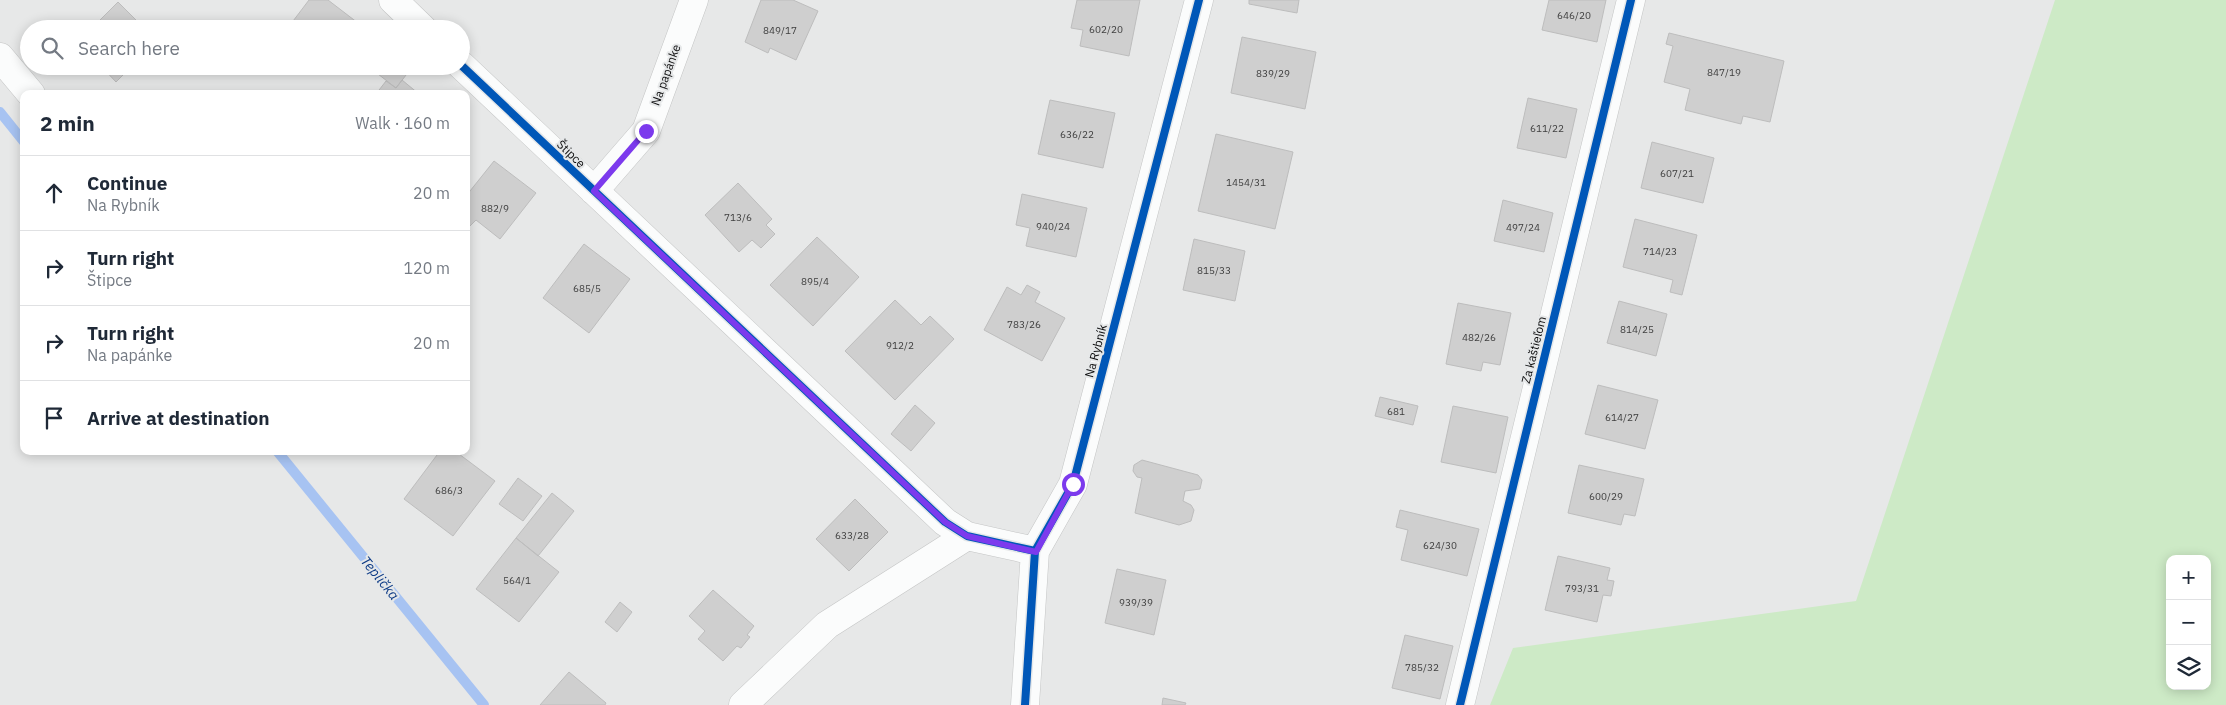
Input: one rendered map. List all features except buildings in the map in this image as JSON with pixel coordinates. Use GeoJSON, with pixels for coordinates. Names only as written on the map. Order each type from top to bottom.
{"type":"FeatureCollection","features":[{"type":"Feature","properties":{"kind":"street"},"geometry":{"type":"LineString","coordinates":[[393,0],[414,20]]}},
{"type":"Feature","properties":{"kind":"street","name":"Na papánke"},"geometry":{"type":"LineString","coordinates":[[594,191],[646,131],[694,0]]}},
{"type":"Feature","properties":{"kind":"street","name":"Na Rybník"},"geometry":{"type":"LineString","coordinates":[[1025,705],[1036,552],[1073,484],[1199,0]]}},
{"type":"Feature","properties":{"kind":"street","name":"Za kaštieľom"},"geometry":{"type":"LineString","coordinates":[[1460,705],[1631,0]]}},
{"type":"Feature","properties":{"kind":"street"},"geometry":{"type":"LineString","coordinates":[[0,57],[28,90]]}},
{"type":"Feature","properties":{"kind":"street","name":"Štipce"},"geometry":{"type":"LineString","coordinates":[[470,74],[945,522],[967,536],[1036,552]]}},
{"type":"Feature","properties":{"kind":"street"},"geometry":{"type":"LineString","coordinates":[[742,705],[827,624],[967,536]]}},
{"type":"Feature","properties":{"kind":"green space"},"geometry":{"type":"Polygon","coordinates":[[[2055,0],[2226,0],[2226,705],[1490,705],[1513,648],[1856,601],[2055,0]]]}},
{"type":"Feature","properties":{"kind":"waterway","name":"Teplička"},"geometry":{"type":"LineString","coordinates":[[0,112],[20,137]]}},
{"type":"Feature","properties":{"kind":"waterway","name":"Teplička"},"geometry":{"type":"LineString","coordinates":[[280,455],[484,705]]}},
{"type":"Feature","properties":{"kind":"cycle path"},"geometry":{"type":"LineString","coordinates":[[1025,705],[1035,551],[1073,484],[1199,0]]}},
{"type":"Feature","properties":{"kind":"cycle path"},"geometry":{"type":"LineString","coordinates":[[1460,705],[1631,0]]}},
{"type":"Feature","properties":{"kind":"cycle path"},"geometry":{"type":"LineString","coordinates":[[470,73],[945,522],[967,536],[1035,551]]}},
{"type":"Feature","properties":{"kind":"route"},"geometry":{"type":"LineString","coordinates":[[646,131],[594,191],[945,522],[967,536],[1036,552],[1073,484]]}}]}
